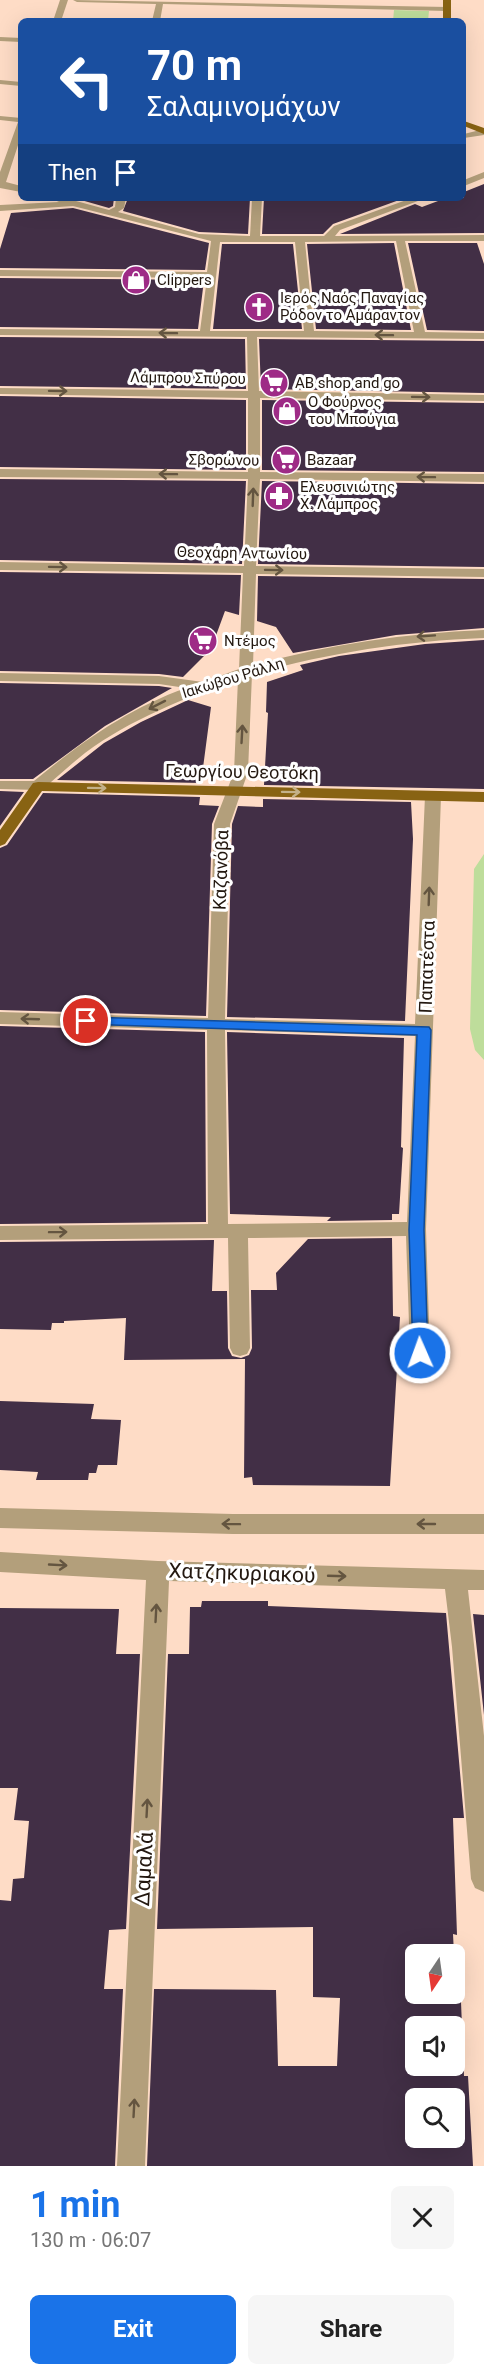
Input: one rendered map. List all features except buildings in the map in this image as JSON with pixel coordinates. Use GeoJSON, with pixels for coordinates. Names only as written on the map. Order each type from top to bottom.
{"type":"FeatureCollection","features":[{"type":"Feature","properties":{"kind":"main road"},"geometry":{"type":"LineString","coordinates":[[447,0],[447,18]]}},
{"type":"Feature","properties":{"kind":"main road"},"geometry":{"type":"LineString","coordinates":[[466,125],[484,131]]}},
{"type":"Feature","properties":{"kind":"main road","name":"Γεωργίου Θεοτόκη"},"geometry":{"type":"LineString","coordinates":[[38,786],[484,797]]}},
{"type":"Feature","properties":{"kind":"main road","name":"Ιακώβου Ράλλη"},"geometry":{"type":"LineString","coordinates":[[0,841],[38,786]]}},
{"type":"Feature","properties":{"kind":"street"},"geometry":{"type":"LineString","coordinates":[[58,18],[64,0]]}},
{"type":"Feature","properties":{"kind":"street"},"geometry":{"type":"LineString","coordinates":[[77,0],[447,9]]}},
{"type":"Feature","properties":{"kind":"street"},"geometry":{"type":"LineString","coordinates":[[157,18],[160,1]]}},
{"type":"Feature","properties":{"kind":"street"},"geometry":{"type":"LineString","coordinates":[[0,39],[18,40]]}},
{"type":"Feature","properties":{"kind":"street"},"geometry":{"type":"LineString","coordinates":[[0,82],[18,84]]}},
{"type":"Feature","properties":{"kind":"street"},"geometry":{"type":"LineString","coordinates":[[0,118],[18,121]]}},
{"type":"Feature","properties":{"kind":"street"},"geometry":{"type":"LineString","coordinates":[[18,131],[0,184],[18,188]]}},
{"type":"Feature","properties":{"kind":"street"},"geometry":{"type":"LineString","coordinates":[[466,136],[484,131]]}},
{"type":"Feature","properties":{"kind":"street"},"geometry":{"type":"LineString","coordinates":[[466,182],[482,178]]}},
{"type":"Feature","properties":{"kind":"street"},"geometry":{"type":"LineString","coordinates":[[67,201],[216,239],[484,238]]}},
{"type":"Feature","properties":{"kind":"street"},"geometry":{"type":"LineString","coordinates":[[109,213],[119,208],[120,201]]}},
{"type":"Feature","properties":{"kind":"street"},"geometry":{"type":"LineString","coordinates":[[255,239],[257,201]]}},
{"type":"Feature","properties":{"kind":"street"},"geometry":{"type":"LineString","coordinates":[[326,239],[337,228],[413,201]]}},
{"type":"Feature","properties":{"kind":"street"},"geometry":{"type":"LineString","coordinates":[[0,207],[75,203]]}},
{"type":"Feature","properties":{"kind":"street"},"geometry":{"type":"LineString","coordinates":[[205,333],[216,239]]}},
{"type":"Feature","properties":{"kind":"street"},"geometry":{"type":"LineString","coordinates":[[300,239],[309,334]]}},
{"type":"Feature","properties":{"kind":"street"},"geometry":{"type":"LineString","coordinates":[[400,239],[420,335]]}},
{"type":"Feature","properties":{"kind":"street"},"geometry":{"type":"LineString","coordinates":[[0,273],[211,275]]}},
{"type":"Feature","properties":{"kind":"street"},"geometry":{"type":"LineString","coordinates":[[0,332],[484,336]]}},
{"type":"Feature","properties":{"kind":"street","name":"Καζανόβα"},"geometry":{"type":"LineString","coordinates":[[240,1348],[228,1230],[216,1026],[222,824],[241,772],[254,475],[252,334]]}},
{"type":"Feature","properties":{"kind":"street","name":"Λάμπρου Σπύρου"},"geometry":{"type":"LineString","coordinates":[[0,391],[484,399]]}},
{"type":"Feature","properties":{"kind":"street","name":"Σβορώνου"},"geometry":{"type":"LineString","coordinates":[[0,473],[484,478]]}},
{"type":"Feature","properties":{"kind":"street","name":"Θεοχάρη Αντωνίου"},"geometry":{"type":"LineString","coordinates":[[0,566],[484,573]]}},
{"type":"Feature","properties":{"kind":"street","name":"Ιακώβου Ράλλη"},"geometry":{"type":"LineString","coordinates":[[38,786],[74,755],[114,728],[201,685],[351,646],[400,637],[484,634]]}},
{"type":"Feature","properties":{"kind":"street"},"geometry":{"type":"LineString","coordinates":[[0,677],[159,680],[201,685]]}},
{"type":"Feature","properties":{"kind":"street","name":"Γεωργίου Θεοτόκη"},"geometry":{"type":"LineString","coordinates":[[0,785],[38,786]]}},
{"type":"Feature","properties":{"kind":"street","name":"Παπατέστα"},"geometry":{"type":"LineString","coordinates":[[420,1353],[416,1230],[433,796]]}},
{"type":"Feature","properties":{"kind":"street"},"geometry":{"type":"LineString","coordinates":[[0,1018],[216,1026],[424,1030]]}},
{"type":"Feature","properties":{"kind":"street"},"geometry":{"type":"LineString","coordinates":[[0,1233],[416,1230]]}},
{"type":"Feature","properties":{"kind":"street"},"geometry":{"type":"LineString","coordinates":[[0,1518],[233,1524],[484,1524]]}},
{"type":"Feature","properties":{"kind":"street","name":"Χατζηκυριακού"},"geometry":{"type":"LineString","coordinates":[[0,1562],[158,1571],[484,1580]]}},
{"type":"Feature","properties":{"kind":"street","name":"Δαμαλά"},"geometry":{"type":"LineString","coordinates":[[131,2166],[158,1571]]}},
{"type":"Feature","properties":{"kind":"street"},"geometry":{"type":"LineString","coordinates":[[455,1580],[464,1647],[484,1879]]}},
{"type":"Feature","properties":{"kind":"green space"},"geometry":{"type":"Polygon","coordinates":[[[394,10],[429,11],[428,18],[393,18],[394,10]]]}},
{"type":"Feature","properties":{"kind":"green space"},"geometry":{"type":"Polygon","coordinates":[[[484,854],[484,1060],[475,1050],[470,1029],[474,869],[484,854]]]}},
{"type":"Feature","properties":{"kind":"place","name":"Clippers"},"geometry":{"type":"Point","coordinates":[136,280]}},
{"type":"Feature","properties":{"kind":"place","name":"Ιερός Ναός Παναγίας Ρόδον το Αμάραντον"},"geometry":{"type":"Point","coordinates":[259,307]}},
{"type":"Feature","properties":{"kind":"place","name":"AB shop and go"},"geometry":{"type":"Point","coordinates":[274,383]}},
{"type":"Feature","properties":{"kind":"place","name":"Ο Φούρνος του Μπούγια"},"geometry":{"type":"Point","coordinates":[287,411]}},
{"type":"Feature","properties":{"kind":"place","name":"Bazaar"},"geometry":{"type":"Point","coordinates":[286,460]}},
{"type":"Feature","properties":{"kind":"place","name":"Ελευσινιώτης Χ. Λάμπρος"},"geometry":{"type":"Point","coordinates":[279,496]}},
{"type":"Feature","properties":{"kind":"place","name":"Ντέμος"},"geometry":{"type":"Point","coordinates":[203,641]}},
{"type":"Feature","properties":{"kind":"route"},"geometry":{"type":"LineString","coordinates":[[86,1021],[424,1030],[416,1230],[420,1353]]}}]}
